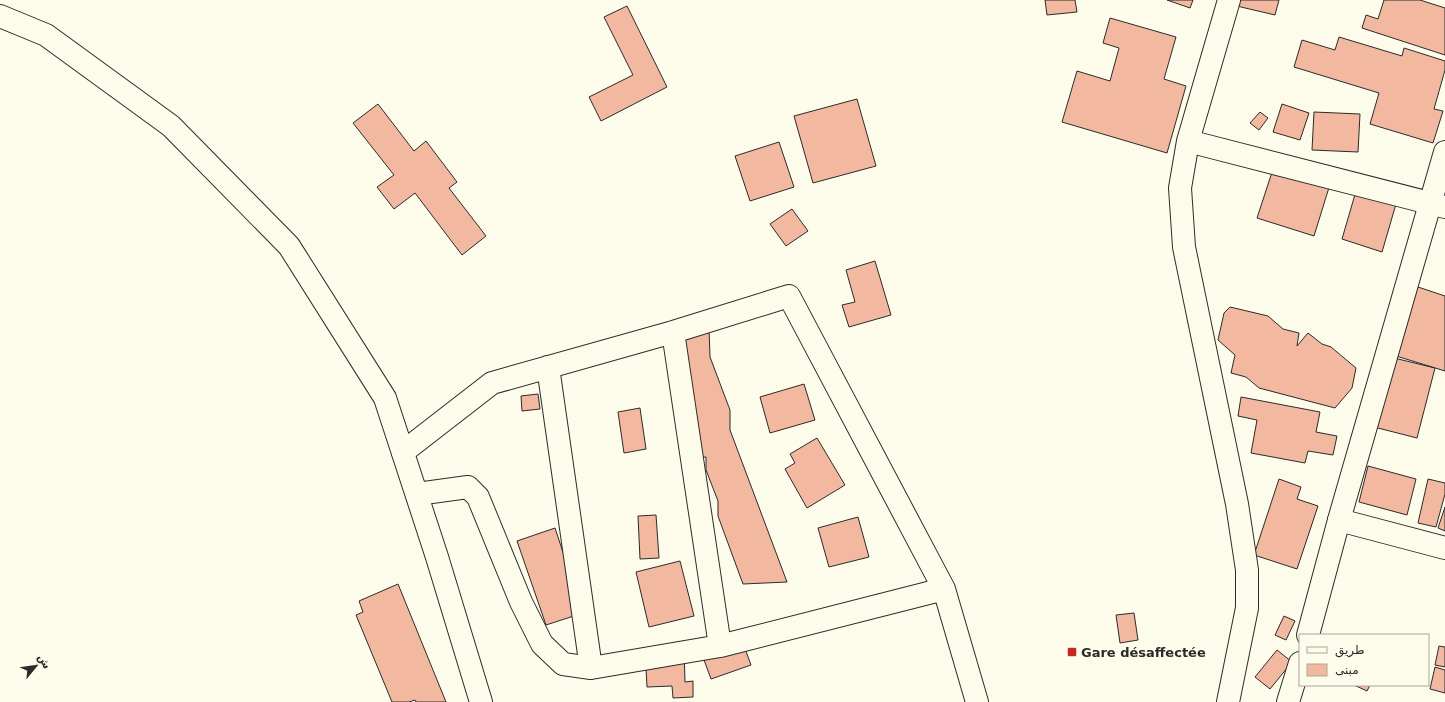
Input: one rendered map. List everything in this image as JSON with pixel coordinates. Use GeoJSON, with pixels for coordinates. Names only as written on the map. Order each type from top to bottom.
{"type":"FeatureCollection","features":[{"type":"Feature","properties":{"kind":"street"},"geometry":{"type":"LineString","coordinates":[[1228,0],[1188,141],[1180,188],[1184,247],[1237,504],[1247,570],[1247,608],[1228,702]]}},
{"type":"Feature","properties":{"kind":"street"},"geometry":{"type":"LineString","coordinates":[[0,16],[46,36],[171,126],[289,246],[385,398],[417,494],[481,702]]}},
{"type":"Feature","properties":{"kind":"street"},"geometry":{"type":"LineString","coordinates":[[1188,141],[1438,205]]}},
{"type":"Feature","properties":{"kind":"street"},"geometry":{"type":"LineString","coordinates":[[1308,634],[1339,520],[1438,205],[1445,152]]}},
{"type":"Feature","properties":{"kind":"street"},"geometry":{"type":"LineString","coordinates":[[403,452],[492,383],[673,332],[789,296],[944,589],[978,702]]}},
{"type":"Feature","properties":{"kind":"street"},"geometry":{"type":"LineString","coordinates":[[673,332],[720,646]]}},
{"type":"Feature","properties":{"kind":"street"},"geometry":{"type":"LineString","coordinates":[[548,367],[591,668]]}},
{"type":"Feature","properties":{"kind":"street"},"geometry":{"type":"LineString","coordinates":[[417,494],[468,487],[478,497],[521,602],[542,644],[563,664],[591,668],[720,646],[944,589]]}},
{"type":"Feature","properties":{"kind":"street"},"geometry":{"type":"LineString","coordinates":[[1339,520],[1445,548]]}},
{"type":"Feature","properties":{"kind":"street"},"geometry":{"type":"LineString","coordinates":[[1288,702],[1299,666]]}},
{"type":"Feature","properties":{"kind":"building"},"geometry":{"type":"Polygon","coordinates":[[[1045,0],[1075,0],[1077,12],[1047,15],[1045,0]]]}},
{"type":"Feature","properties":{"kind":"building"},"geometry":{"type":"Polygon","coordinates":[[[1167,0],[1193,0],[1190,8],[1167,0]]]}},
{"type":"Feature","properties":{"kind":"building"},"geometry":{"type":"Polygon","coordinates":[[[1225,0],[1279,0],[1275,15],[1224,3],[1225,0]]]}},
{"type":"Feature","properties":{"kind":"building"},"geometry":{"type":"Polygon","coordinates":[[[1384,0],[1420,0],[1445,8],[1445,55],[1362,28],[1366,15],[1378,19],[1384,0]]]}},
{"type":"Feature","properties":{"kind":"building"},"geometry":{"type":"Polygon","coordinates":[[[627,6],[667,87],[601,121],[589,97],[633,75],[604,17],[627,6]]]}},
{"type":"Feature","properties":{"kind":"building"},"geometry":{"type":"Polygon","coordinates":[[[1110,18],[1176,37],[1164,79],[1186,86],[1167,153],[1062,122],[1077,71],[1110,81],[1119,48],[1103,43],[1110,18]]]}},
{"type":"Feature","properties":{"kind":"building"},"geometry":{"type":"Polygon","coordinates":[[[1339,37],[1402,56],[1404,48],[1445,61],[1445,70],[1434,109],[1443,111],[1433,143],[1370,124],[1379,93],[1294,67],[1302,40],[1335,50],[1339,37]]]}},
{"type":"Feature","properties":{"kind":"building"},"geometry":{"type":"Polygon","coordinates":[[[857,99],[876,166],[813,183],[794,116],[857,99]]]}},
{"type":"Feature","properties":{"kind":"building"},"geometry":{"type":"Polygon","coordinates":[[[378,104],[414,151],[426,141],[457,182],[449,188],[486,236],[462,255],[415,193],[394,209],[377,187],[394,175],[353,123],[378,104]]]}},
{"type":"Feature","properties":{"kind":"building"},"geometry":{"type":"Polygon","coordinates":[[[1282,104],[1309,113],[1300,140],[1273,132],[1282,104]]]}},
{"type":"Feature","properties":{"kind":"building"},"geometry":{"type":"Polygon","coordinates":[[[1260,112],[1268,118],[1259,130],[1250,123],[1260,112]]]}},
{"type":"Feature","properties":{"kind":"building"},"geometry":{"type":"Polygon","coordinates":[[[1314,112],[1360,114],[1358,152],[1312,150],[1314,112]]]}},
{"type":"Feature","properties":{"kind":"building"},"geometry":{"type":"Polygon","coordinates":[[[779,142],[794,187],[750,201],[735,156],[779,142]]]}},
{"type":"Feature","properties":{"kind":"building"},"geometry":{"type":"Polygon","coordinates":[[[1275,163],[1331,181],[1314,236],[1257,218],[1275,163]]]}},
{"type":"Feature","properties":{"kind":"building"},"geometry":{"type":"Polygon","coordinates":[[[1356,191],[1396,204],[1382,252],[1342,239],[1356,191]]]}},
{"type":"Feature","properties":{"kind":"building"},"geometry":{"type":"Polygon","coordinates":[[[792,209],[808,231],[786,246],[770,224],[792,209]]]}},
{"type":"Feature","properties":{"kind":"building"},"geometry":{"type":"Polygon","coordinates":[[[875,261],[891,315],[849,327],[842,305],[855,302],[846,270],[875,261]]]}},
{"type":"Feature","properties":{"kind":"building"},"geometry":{"type":"Polygon","coordinates":[[[1415,286],[1445,296],[1445,371],[1393,355],[1415,286]]]}},
{"type":"Feature","properties":{"kind":"building"},"geometry":{"type":"Polygon","coordinates":[[[1230,307],[1268,316],[1283,329],[1299,333],[1297,346],[1308,333],[1322,344],[1331,347],[1356,368],[1352,388],[1335,408],[1259,388],[1246,377],[1231,373],[1235,355],[1218,340],[1224,313],[1230,307]]]}},
{"type":"Feature","properties":{"kind":"building"},"geometry":{"type":"Polygon","coordinates":[[[679,322],[709,328],[710,357],[730,410],[730,430],[787,582],[743,584],[718,516],[718,501],[706,470],[706,457],[693,458],[679,322]]]}},
{"type":"Feature","properties":{"kind":"building"},"geometry":{"type":"Polygon","coordinates":[[[1386,356],[1435,368],[1417,438],[1374,427],[1386,356]]]}},
{"type":"Feature","properties":{"kind":"building"},"geometry":{"type":"Polygon","coordinates":[[[804,384],[815,420],[770,433],[760,397],[804,384]]]}},
{"type":"Feature","properties":{"kind":"building"},"geometry":{"type":"Polygon","coordinates":[[[538,394],[540,409],[522,411],[521,396],[538,394]]]}},
{"type":"Feature","properties":{"kind":"building"},"geometry":{"type":"Polygon","coordinates":[[[1241,397],[1320,412],[1316,432],[1337,436],[1333,455],[1308,451],[1305,463],[1251,453],[1257,420],[1238,416],[1241,397]]]}},
{"type":"Feature","properties":{"kind":"building"},"geometry":{"type":"Polygon","coordinates":[[[640,408],[646,449],[624,453],[618,412],[640,408]]]}},
{"type":"Feature","properties":{"kind":"building"},"geometry":{"type":"Polygon","coordinates":[[[817,438],[845,485],[807,508],[785,469],[795,463],[790,454],[817,438]]]}},
{"type":"Feature","properties":{"kind":"building"},"geometry":{"type":"Polygon","coordinates":[[[1368,466],[1416,479],[1407,515],[1359,502],[1368,466]]]}},
{"type":"Feature","properties":{"kind":"building"},"geometry":{"type":"Polygon","coordinates":[[[1279,479],[1301,487],[1297,499],[1318,506],[1297,569],[1254,555],[1279,479]]]}},
{"type":"Feature","properties":{"kind":"building"},"geometry":{"type":"Polygon","coordinates":[[[1428,479],[1445,483],[1445,494],[1436,527],[1418,523],[1428,479]]]}},
{"type":"Feature","properties":{"kind":"building"},"geometry":{"type":"Polygon","coordinates":[[[1445,507],[1445,531],[1438,528],[1445,507]]]}},
{"type":"Feature","properties":{"kind":"building"},"geometry":{"type":"Polygon","coordinates":[[[656,515],[659,558],[640,559],[638,516],[656,515]]]}},
{"type":"Feature","properties":{"kind":"building"},"geometry":{"type":"Polygon","coordinates":[[[858,517],[869,557],[829,567],[818,528],[858,517]]]}},
{"type":"Feature","properties":{"kind":"building"},"geometry":{"type":"Polygon","coordinates":[[[555,528],[583,613],[546,625],[517,541],[555,528]]]}},
{"type":"Feature","properties":{"kind":"building"},"geometry":{"type":"Polygon","coordinates":[[[680,561],[694,616],[649,627],[636,572],[680,561]]]}},
{"type":"Feature","properties":{"kind":"building"},"geometry":{"type":"Polygon","coordinates":[[[398,584],[446,702],[416,702],[415,700],[409,702],[392,702],[356,615],[363,612],[359,601],[398,584]]]}},
{"type":"Feature","properties":{"kind":"building"},"geometry":{"type":"Polygon","coordinates":[[[1134,613],[1138,640],[1120,643],[1116,615],[1134,613]]]}},
{"type":"Feature","properties":{"kind":"building"},"geometry":{"type":"Polygon","coordinates":[[[1284,616],[1295,621],[1286,640],[1275,635],[1284,616]]]}},
{"type":"Feature","properties":{"kind":"building"},"geometry":{"type":"Polygon","coordinates":[[[740,635],[751,665],[711,679],[700,649],[740,635]]]}},
{"type":"Feature","properties":{"kind":"building"},"geometry":{"type":"Polygon","coordinates":[[[1439,646],[1445,647],[1445,667],[1435,665],[1439,646]]]}},
{"type":"Feature","properties":{"kind":"building"},"geometry":{"type":"Polygon","coordinates":[[[684,649],[685,682],[693,681],[693,697],[673,698],[672,686],[647,687],[645,650],[684,649]]]}},
{"type":"Feature","properties":{"kind":"building"},"geometry":{"type":"Polygon","coordinates":[[[1277,650],[1292,662],[1270,689],[1255,677],[1277,650]]]}},
{"type":"Feature","properties":{"kind":"building"},"geometry":{"type":"Polygon","coordinates":[[[1435,667],[1445,670],[1445,693],[1430,689],[1435,667]]]}},
{"type":"Feature","properties":{"kind":"building"},"geometry":{"type":"Polygon","coordinates":[[[1356,686],[1370,686],[1367,691],[1356,686]]]}},
{"type":"Feature","properties":{"kind":"place","name":"Gare désaffectée"},"geometry":{"type":"Point","coordinates":[1072,652]}}]}
